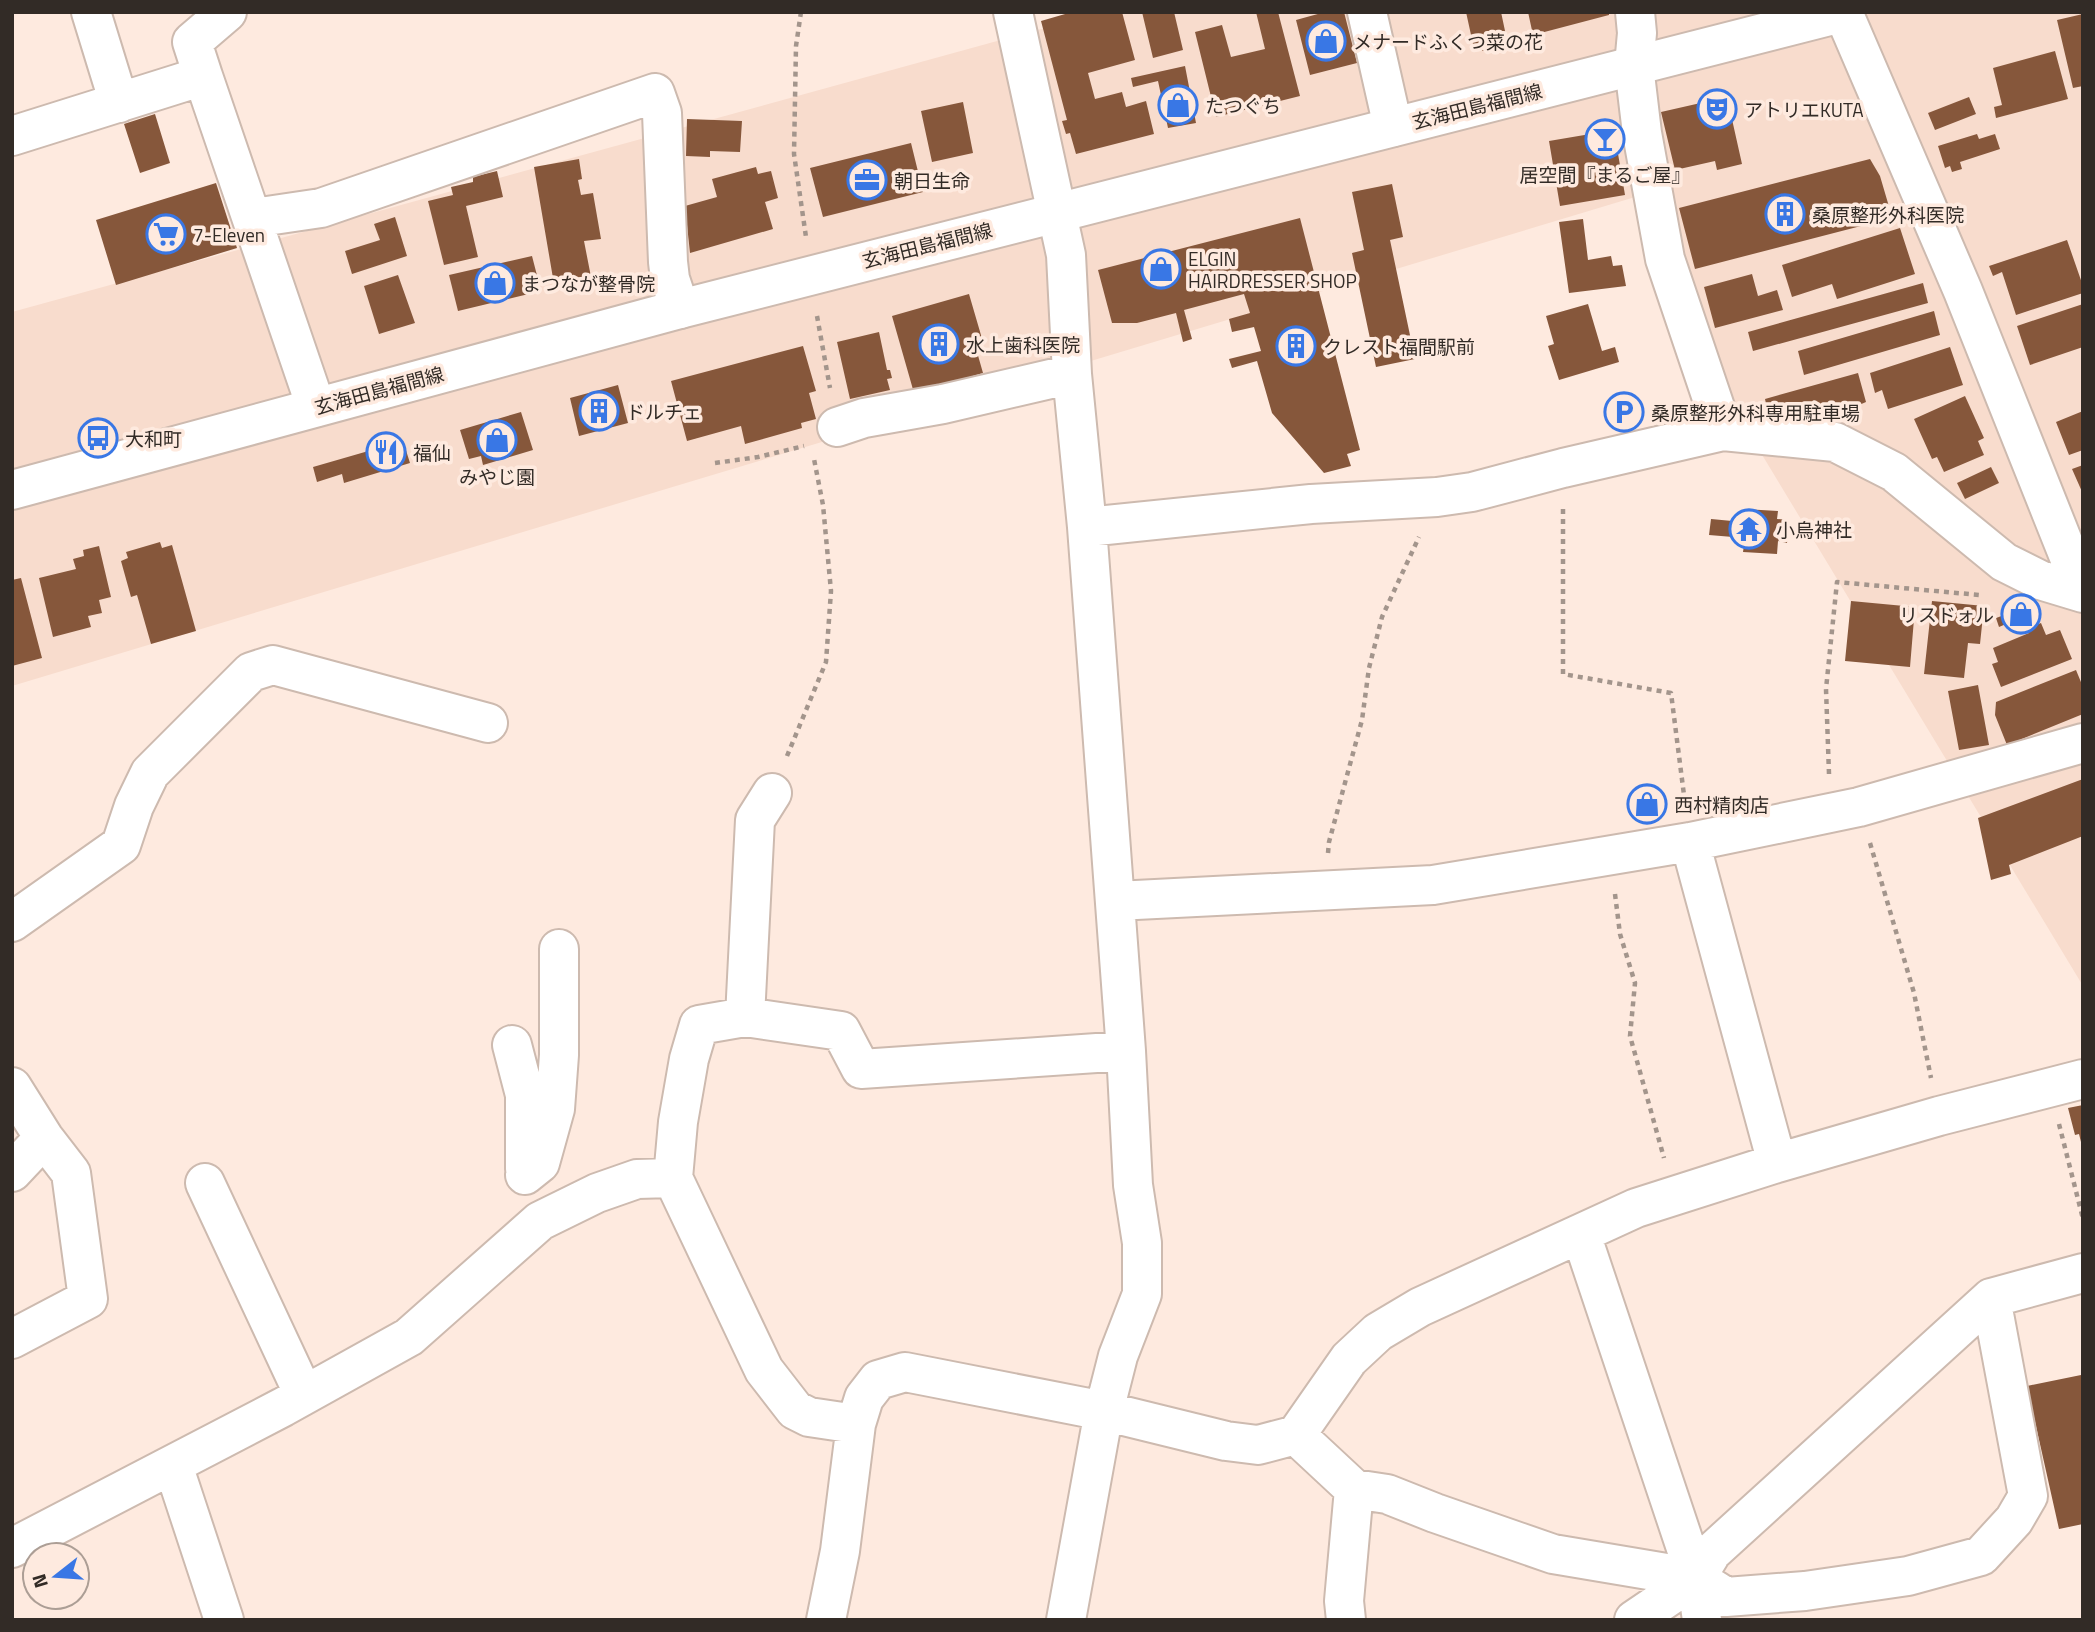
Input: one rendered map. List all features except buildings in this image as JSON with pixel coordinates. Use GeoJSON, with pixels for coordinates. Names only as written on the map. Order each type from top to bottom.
{"type":"FeatureCollection","features":[{"type":"Feature","properties":{"kind":"street"},"geometry":{"type":"LineString","coordinates":[[91,12],[119,103]]}},
{"type":"Feature","properties":{"kind":"street"},"geometry":{"type":"LineString","coordinates":[[227,12],[192,42],[316,407]]}},
{"type":"Feature","properties":{"kind":"street"},"geometry":{"type":"LineString","coordinates":[[1013,12],[1066,256],[1072,374],[1087,527],[1116,901],[1133,1185],[1142,1243],[1142,1294],[1118,1356],[1104,1411],[1066,1620]]}},
{"type":"Feature","properties":{"kind":"street"},"geometry":{"type":"LineString","coordinates":[[1367,12],[1393,127]]}},
{"type":"Feature","properties":{"kind":"street"},"geometry":{"type":"LineString","coordinates":[[1635,12],[1637,33],[1634,66],[1642,133],[1665,259],[1723,431]]}},
{"type":"Feature","properties":{"kind":"street"},"geometry":{"type":"LineString","coordinates":[[1844,12],[1963,291],[2083,592]]}},
{"type":"Feature","properties":{"kind":"street","name":"玄海田島福間線"},"geometry":{"type":"LineString","coordinates":[[12,490],[680,309],[1844,12]]}},
{"type":"Feature","properties":{"kind":"street"},"geometry":{"type":"LineString","coordinates":[[12,136],[204,76]]}},
{"type":"Feature","properties":{"kind":"street"},"geometry":{"type":"LineString","coordinates":[[253,218],[321,208],[655,93],[662,113],[668,262],[670,279],[680,309]]}},
{"type":"Feature","properties":{"kind":"street"},"geometry":{"type":"LineString","coordinates":[[824,435],[864,418],[943,404],[1072,374]]}},
{"type":"Feature","properties":{"kind":"street"},"geometry":{"type":"LineString","coordinates":[[1087,527],[1311,504],[1437,497],[1472,492],[1723,431],[1835,442],[1894,472],[2004,562],[2040,580],[2083,592]]}},
{"type":"Feature","properties":{"kind":"street"},"geometry":{"type":"LineString","coordinates":[[12,922],[121,845],[134,806],[150,773],[251,672],[273,665],[488,723]]}},
{"type":"Feature","properties":{"kind":"street"},"geometry":{"type":"LineString","coordinates":[[1116,901],[1433,885],[1690,842],[1845,810],[2083,743]]}},
{"type":"Feature","properties":{"kind":"street"},"geometry":{"type":"LineString","coordinates":[[744,1017],[755,820],[772,793]]}},
{"type":"Feature","properties":{"kind":"street"},"geometry":{"type":"LineString","coordinates":[[1690,842],[1777,1163]]}},
{"type":"Feature","properties":{"kind":"street"},"geometry":{"type":"LineString","coordinates":[[525,1175],[540,1163],[555,1109],[559,1055],[559,949]]}},
{"type":"Feature","properties":{"kind":"street"},"geometry":{"type":"LineString","coordinates":[[856,1424],[809,1418],[795,1410],[764,1370],[673,1178],[688,1059],[699,1025],[744,1017],[841,1031],[862,1069],[1126,1051]]}},
{"type":"Feature","properties":{"kind":"street"},"geometry":{"type":"LineString","coordinates":[[512,1045],[525,1095],[525,1175],[540,1221]]}},
{"type":"Feature","properties":{"kind":"street"},"geometry":{"type":"LineString","coordinates":[[826,1620],[840,1551],[856,1424],[864,1398],[878,1380],[905,1372],[1104,1411],[1226,1441],[1258,1445],[1296,1435],[1349,1359],[1378,1332],[1420,1307],[1636,1208],[1777,1163],[2066,1083]]}},
{"type":"Feature","properties":{"kind":"street"},"geometry":{"type":"LineString","coordinates":[[12,1087],[44,1138],[71,1173],[88,1299],[12,1339]]}},
{"type":"Feature","properties":{"kind":"street"},"geometry":{"type":"LineString","coordinates":[[12,1172],[44,1138]]}},
{"type":"Feature","properties":{"kind":"street"},"geometry":{"type":"LineString","coordinates":[[12,1548],[173,1465],[409,1337],[540,1221],[597,1193],[637,1179],[673,1178]]}},
{"type":"Feature","properties":{"kind":"street"},"geometry":{"type":"LineString","coordinates":[[205,1183],[304,1395]]}},
{"type":"Feature","properties":{"kind":"street"},"geometry":{"type":"LineString","coordinates":[[1581,1234],[1696,1578],[1702,1620]]}},
{"type":"Feature","properties":{"kind":"street"},"geometry":{"type":"LineString","coordinates":[[1634,1620],[1696,1578],[1712,1552],[1992,1298],[2083,1273]]}},
{"type":"Feature","properties":{"kind":"street"},"geometry":{"type":"LineString","coordinates":[[1296,1435],[1354,1489],[1387,1494],[1553,1554],[1696,1578],[1726,1597],[1792,1592],[1908,1576],[1981,1556],[2014,1520],[2028,1496],[1992,1298]]}},
{"type":"Feature","properties":{"kind":"street"},"geometry":{"type":"LineString","coordinates":[[173,1465],[224,1620]]}},
{"type":"Feature","properties":{"kind":"street"},"geometry":{"type":"LineString","coordinates":[[1346,1620],[1344,1601],[1354,1489]]}},
{"type":"Feature","properties":{"kind":"path"},"geometry":{"type":"LineString","coordinates":[[801,12],[796,46],[794,154],[807,244]]}},
{"type":"Feature","properties":{"kind":"path"},"geometry":{"type":"LineString","coordinates":[[772,793],[827,662],[831,591],[822,505],[824,435],[817,316]]}},
{"type":"Feature","properties":{"kind":"path"},"geometry":{"type":"LineString","coordinates":[[715,463],[758,457],[824,435]]}},
{"type":"Feature","properties":{"kind":"path"},"geometry":{"type":"LineString","coordinates":[[1563,468],[1563,674],[1671,693],[1690,842]]}},
{"type":"Feature","properties":{"kind":"path"},"geometry":{"type":"LineString","coordinates":[[1325,889],[1329,842],[1362,720],[1369,668],[1382,617],[1437,497]]}},
{"type":"Feature","properties":{"kind":"path"},"geometry":{"type":"LineString","coordinates":[[1939,1116],[1914,993],[1845,810],[1826,689],[1837,582],[1984,595]]}},
{"type":"Feature","properties":{"kind":"path"},"geometry":{"type":"LineString","coordinates":[[1610,855],[1620,934],[1635,983],[1630,1035],[1675,1196]]}},
{"type":"Feature","properties":{"kind":"path"},"geometry":{"type":"LineString","coordinates":[[2066,1083],[2083,1219]]}},
{"type":"Feature","properties":{"kind":"shaded area"},"geometry":{"type":"Polygon","coordinates":[[[1103,12],[2083,12],[2083,986],[1738,415],[1680,251],[1665,188],[12,686],[12,312],[1103,12]]]}},
{"type":"Feature","properties":{"kind":"place","name":"メナードふくつ菜の花"},"geometry":{"type":"Point","coordinates":[1326,41]}},
{"type":"Feature","properties":{"kind":"place","name":"たつぐち"},"geometry":{"type":"Point","coordinates":[1178,105]}},
{"type":"Feature","properties":{"kind":"place","name":"アトリエKUTA"},"geometry":{"type":"Point","coordinates":[1717,109]}},
{"type":"Feature","properties":{"kind":"place","name":"居空間『まるご屋』"},"geometry":{"type":"Point","coordinates":[1605,139]}},
{"type":"Feature","properties":{"kind":"place","name":"朝日生命"},"geometry":{"type":"Point","coordinates":[867,180]}},
{"type":"Feature","properties":{"kind":"place","name":"桑原整形外科医院"},"geometry":{"type":"Point","coordinates":[1785,214]}},
{"type":"Feature","properties":{"kind":"place","name":"7-Eleven"},"geometry":{"type":"Point","coordinates":[166,234]}},
{"type":"Feature","properties":{"kind":"place","name":"ELGIN HAIRDRESSER SHOP"},"geometry":{"type":"Point","coordinates":[1161,269]}},
{"type":"Feature","properties":{"kind":"place","name":"まつなが整骨院"},"geometry":{"type":"Point","coordinates":[495,283]}},
{"type":"Feature","properties":{"kind":"place","name":"水上歯科医院"},"geometry":{"type":"Point","coordinates":[939,344]}},
{"type":"Feature","properties":{"kind":"place","name":"クレスト福間駅前"},"geometry":{"type":"Point","coordinates":[1296,346]}},
{"type":"Feature","properties":{"kind":"place","name":"ドルチェ"},"geometry":{"type":"Point","coordinates":[599,411]}},
{"type":"Feature","properties":{"kind":"place","name":"桑原整形外科専用駐車場"},"geometry":{"type":"Point","coordinates":[1624,412]}},
{"type":"Feature","properties":{"kind":"place","name":"大和町"},"geometry":{"type":"Point","coordinates":[98,438]}},
{"type":"Feature","properties":{"kind":"place","name":"みやじ園"},"geometry":{"type":"Point","coordinates":[497,440]}},
{"type":"Feature","properties":{"kind":"place","name":"福仙"},"geometry":{"type":"Point","coordinates":[386,452]}},
{"type":"Feature","properties":{"kind":"place","name":"小烏神社"},"geometry":{"type":"Point","coordinates":[1749,529]}},
{"type":"Feature","properties":{"kind":"place","name":"リスドォル"},"geometry":{"type":"Point","coordinates":[2021,614]}},
{"type":"Feature","properties":{"kind":"place","name":"西村精肉店"},"geometry":{"type":"Point","coordinates":[1647,804]}}]}
